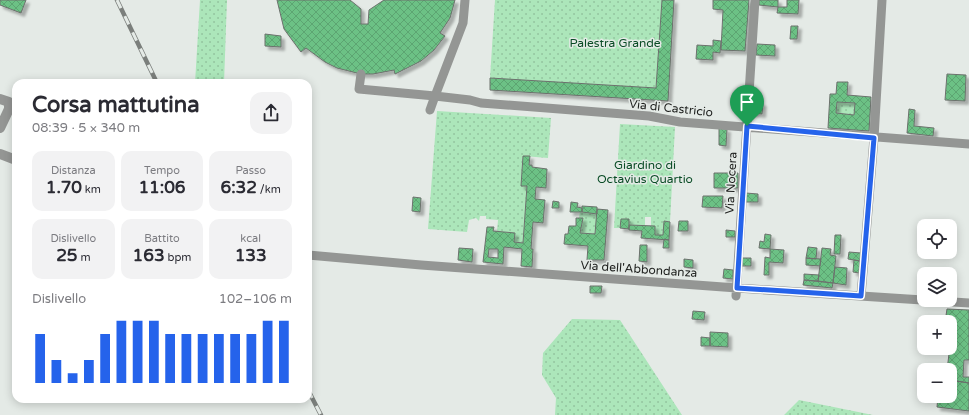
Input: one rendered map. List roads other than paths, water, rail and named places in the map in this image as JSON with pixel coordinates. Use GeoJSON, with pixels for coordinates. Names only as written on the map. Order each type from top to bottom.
{"type":"FeatureCollection","features":[{"type":"Feature","properties":{"kind":"street"},"geometry":{"type":"LineString","coordinates":[[430,110],[463,23],[465,0]]}},
{"type":"Feature","properties":{"kind":"street","name":"Via Nocera"},"geometry":{"type":"LineString","coordinates":[[737,292],[755,0]]}},
{"type":"Feature","properties":{"kind":"street"},"geometry":{"type":"LineString","coordinates":[[861,296],[874,138],[882,0]]}},
{"type":"Feature","properties":{"kind":"street","name":"Via di Castricio"},"geometry":{"type":"LineString","coordinates":[[361,74],[359,89],[470,100],[481,104],[649,116],[680,122],[747,126],[874,138],[969,144]]}},
{"type":"Feature","properties":{"kind":"street"},"geometry":{"type":"LineString","coordinates":[[0,99],[9,102],[10,109],[0,128]]}},
{"type":"Feature","properties":{"kind":"street"},"geometry":{"type":"LineString","coordinates":[[0,154],[12,158]]}},
{"type":"Feature","properties":{"kind":"street","name":"Via dell'Abbondanza"},"geometry":{"type":"LineString","coordinates":[[312,255],[737,292],[861,296],[969,303]]}},
{"type":"Feature","properties":{"kind":"railway"},"geometry":{"type":"LineString","coordinates":[[117,0],[155,79]]}},
{"type":"Feature","properties":{"kind":"railway"},"geometry":{"type":"LineString","coordinates":[[312,398],[321,415]]}},
{"type":"Feature","properties":{"kind":"park label","name":"Palestra Grande"},"geometry":{"type":"Point","coordinates":[615,43]}},
{"type":"Feature","properties":{"kind":"park label","name":"Giardino di Octavius Quartio"},"geometry":{"type":"Point","coordinates":[645,172]}}]}
